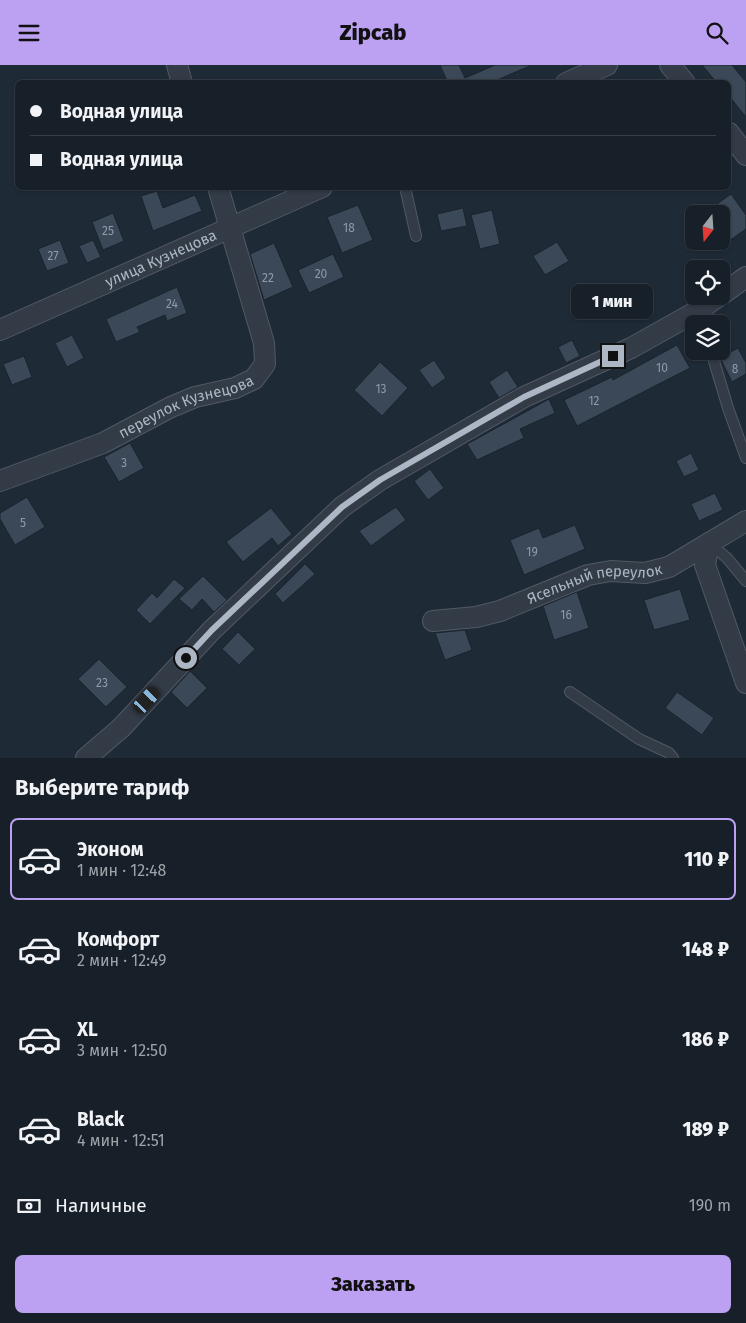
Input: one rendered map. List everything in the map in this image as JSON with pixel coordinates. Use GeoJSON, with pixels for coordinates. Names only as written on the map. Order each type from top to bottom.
{"type":"FeatureCollection","features":[{"type":"Feature","properties":{"kind":"street"},"geometry":{"type":"LineString","coordinates":[[176,65],[181,80]]}},
{"type":"Feature","properties":{"kind":"street"},"geometry":{"type":"LineString","coordinates":[[573,80],[607,65]]}},
{"type":"Feature","properties":{"kind":"street"},"geometry":{"type":"LineString","coordinates":[[670,65],[682,80]]}},
{"type":"Feature","properties":{"kind":"street"},"geometry":{"type":"LineString","coordinates":[[731,136],[746,155]]}},
{"type":"Feature","properties":{"kind":"street","name":"переулок Кузнецова"},"geometry":{"type":"LineString","coordinates":[[0,481],[103,443],[187,400],[235,388],[254,379],[265,364],[264,343],[219,190]]}},
{"type":"Feature","properties":{"kind":"street","name":"улица Кузнецова"},"geometry":{"type":"LineString","coordinates":[[0,330],[315,190]]}},
{"type":"Feature","properties":{"kind":"street"},"geometry":{"type":"LineString","coordinates":[[730,288],[746,277]]}},
{"type":"Feature","properties":{"kind":"street"},"geometry":{"type":"LineString","coordinates":[[703,315],[711,305]]}},
{"type":"Feature","properties":{"kind":"street"},"geometry":{"type":"LineString","coordinates":[[86,758],[121,728],[212,630],[342,507],[380,480],[524,397],[685,324]]}},
{"type":"Feature","properties":{"kind":"street","name":"Ясельный переулок"},"geometry":{"type":"LineString","coordinates":[[433,621],[476,617],[500,611],[588,575],[611,571],[645,573],[669,567],[746,521]]}},
{"type":"Feature","properties":{"kind":"street"},"geometry":{"type":"LineString","coordinates":[[709,543],[705,565],[746,683]]}},
{"type":"Feature","properties":{"kind":"lane"},"geometry":{"type":"LineString","coordinates":[[406,190],[416,236]]}},
{"type":"Feature","properties":{"kind":"lane"},"geometry":{"type":"LineString","coordinates":[[714,360],[746,458]]}},
{"type":"Feature","properties":{"kind":"lane"},"geometry":{"type":"LineString","coordinates":[[709,543],[727,558],[746,581]]}},
{"type":"Feature","properties":{"kind":"lane"},"geometry":{"type":"LineString","coordinates":[[570,692],[639,739],[669,753],[673,758]]}},
{"type":"Feature","properties":{"kind":"building"},"geometry":{"type":"Polygon","coordinates":[[[440,65],[459,65],[465,78],[495,65],[532,65],[497,80],[447,80],[440,65]]]}},
{"type":"Feature","properties":{"kind":"building"},"geometry":{"type":"Polygon","coordinates":[[[702,65],[732,65],[746,82],[746,117],[731,98],[731,80],[714,80],[702,65]]]}},
{"type":"Feature","properties":{"kind":"building"},"geometry":{"type":"Polygon","coordinates":[[[157,191],[163,208],[195,195],[202,211],[153,231],[141,196],[157,191]]]}},
{"type":"Feature","properties":{"kind":"building"},"geometry":{"type":"Polygon","coordinates":[[[731,194],[746,215],[746,229],[730,240],[730,205],[716,205],[731,194]]]}},
{"type":"Feature","properties":{"kind":"building"},"geometry":{"type":"Polygon","coordinates":[[[358,205],[373,240],[342,253],[327,217],[358,205]]]}},
{"type":"Feature","properties":{"kind":"building"},"geometry":{"type":"Polygon","coordinates":[[[463,208],[467,226],[441,231],[437,214],[463,208]]]}},
{"type":"Feature","properties":{"kind":"building"},"geometry":{"type":"Polygon","coordinates":[[[492,210],[500,244],[480,249],[471,215],[492,210]]]}},
{"type":"Feature","properties":{"kind":"building"},"geometry":{"type":"Polygon","coordinates":[[[113,213],[124,241],[103,250],[92,222],[113,213]]]}},
{"type":"Feature","properties":{"kind":"building"},"geometry":{"type":"Polygon","coordinates":[[[60,240],[69,263],[47,271],[38,249],[60,240]]]}},
{"type":"Feature","properties":{"kind":"building"},"geometry":{"type":"Polygon","coordinates":[[[93,240],[101,257],[87,263],[79,246],[93,240]]]}},
{"type":"Feature","properties":{"kind":"building"},"geometry":{"type":"Polygon","coordinates":[[[557,242],[569,261],[545,275],[533,256],[557,242]]]}},
{"type":"Feature","properties":{"kind":"building"},"geometry":{"type":"Polygon","coordinates":[[[274,243],[293,287],[264,300],[250,254],[274,243]]]}},
{"type":"Feature","properties":{"kind":"building"},"geometry":{"type":"Polygon","coordinates":[[[333,254],[344,277],[309,293],[298,270],[333,254]]]}},
{"type":"Feature","properties":{"kind":"building"},"geometry":{"type":"Polygon","coordinates":[[[177,287],[187,313],[167,321],[165,315],[137,327],[140,332],[116,342],[106,319],[177,287]]]}},
{"type":"Feature","properties":{"kind":"building"},"geometry":{"type":"Polygon","coordinates":[[[72,335],[84,358],[67,367],[55,343],[72,335]]]}},
{"type":"Feature","properties":{"kind":"building"},"geometry":{"type":"Polygon","coordinates":[[[572,340],[580,356],[566,363],[558,347],[572,340]]]}},
{"type":"Feature","properties":{"kind":"building"},"geometry":{"type":"Polygon","coordinates":[[[677,345],[690,368],[577,426],[564,400],[612,377],[613,380],[677,345]]]}},
{"type":"Feature","properties":{"kind":"building"},"geometry":{"type":"Polygon","coordinates":[[[738,348],[746,363],[746,374],[732,382],[721,360],[730,360],[730,352],[738,348]]]}},
{"type":"Feature","properties":{"kind":"building"},"geometry":{"type":"Polygon","coordinates":[[[24,356],[32,377],[12,385],[3,364],[24,356]]]}},
{"type":"Feature","properties":{"kind":"building"},"geometry":{"type":"Polygon","coordinates":[[[434,360],[446,378],[432,388],[419,370],[434,360]]]}},
{"type":"Feature","properties":{"kind":"building"},"geometry":{"type":"Polygon","coordinates":[[[380,362],[408,388],[382,416],[354,390],[380,362]]]}},
{"type":"Feature","properties":{"kind":"building"},"geometry":{"type":"Polygon","coordinates":[[[507,370],[518,387],[499,398],[489,382],[507,370]]]}},
{"type":"Feature","properties":{"kind":"building"},"geometry":{"type":"Polygon","coordinates":[[[549,399],[555,413],[520,429],[524,438],[477,460],[467,444],[549,399]]]}},
{"type":"Feature","properties":{"kind":"building"},"geometry":{"type":"Polygon","coordinates":[[[130,443],[144,468],[119,482],[104,457],[130,443]]]}},
{"type":"Feature","properties":{"kind":"building"},"geometry":{"type":"Polygon","coordinates":[[[691,453],[699,470],[684,477],[676,461],[691,453]]]}},
{"type":"Feature","properties":{"kind":"building"},"geometry":{"type":"Polygon","coordinates":[[[430,469],[444,488],[428,500],[414,481],[430,469]]]}},
{"type":"Feature","properties":{"kind":"building"},"geometry":{"type":"Polygon","coordinates":[[[715,493],[723,510],[699,521],[691,504],[715,493]]]}},
{"type":"Feature","properties":{"kind":"building"},"geometry":{"type":"Polygon","coordinates":[[[27,497],[45,527],[15,545],[0,519],[0,513],[27,497]]]}},
{"type":"Feature","properties":{"kind":"building"},"geometry":{"type":"Polygon","coordinates":[[[396,507],[406,520],[371,546],[359,531],[396,507]]]}},
{"type":"Feature","properties":{"kind":"building"},"geometry":{"type":"Polygon","coordinates":[[[271,508],[292,534],[278,546],[272,538],[243,562],[226,542],[271,508]]]}},
{"type":"Feature","properties":{"kind":"building"},"geometry":{"type":"Polygon","coordinates":[[[575,525],[585,549],[524,575],[510,540],[539,528],[543,538],[575,525]]]}},
{"type":"Feature","properties":{"kind":"building"},"geometry":{"type":"Polygon","coordinates":[[[305,564],[315,574],[283,603],[275,594],[305,564]]]}},
{"type":"Feature","properties":{"kind":"building"},"geometry":{"type":"Polygon","coordinates":[[[203,576],[227,600],[214,612],[202,599],[192,610],[179,599],[203,576]]]}},
{"type":"Feature","properties":{"kind":"building"},"geometry":{"type":"Polygon","coordinates":[[[174,579],[185,588],[150,624],[136,610],[152,593],[157,598],[174,579]]]}},
{"type":"Feature","properties":{"kind":"building"},"geometry":{"type":"Polygon","coordinates":[[[680,589],[690,620],[654,630],[644,600],[680,589]]]}},
{"type":"Feature","properties":{"kind":"building"},"geometry":{"type":"Polygon","coordinates":[[[577,592],[589,628],[554,640],[543,606],[577,592]]]}},
{"type":"Feature","properties":{"kind":"building"},"geometry":{"type":"Polygon","coordinates":[[[465,630],[472,650],[445,660],[435,633],[465,630]]]}},
{"type":"Feature","properties":{"kind":"building"},"geometry":{"type":"Polygon","coordinates":[[[238,632],[255,649],[239,665],[222,649],[238,632]]]}},
{"type":"Feature","properties":{"kind":"building"},"geometry":{"type":"Polygon","coordinates":[[[99,659],[127,687],[106,707],[78,679],[99,659]]]}},
{"type":"Feature","properties":{"kind":"building"},"geometry":{"type":"Polygon","coordinates":[[[190,671],[207,688],[187,708],[171,692],[190,671]]]}},
{"type":"Feature","properties":{"kind":"building"},"geometry":{"type":"Polygon","coordinates":[[[677,692],[714,718],[702,735],[665,708],[677,692]]]}},
{"type":"Feature","properties":{"kind":"route"},"geometry":{"type":"LineString","coordinates":[[186,658],[212,630],[342,507],[380,480],[524,397],[613,356]]}}]}
